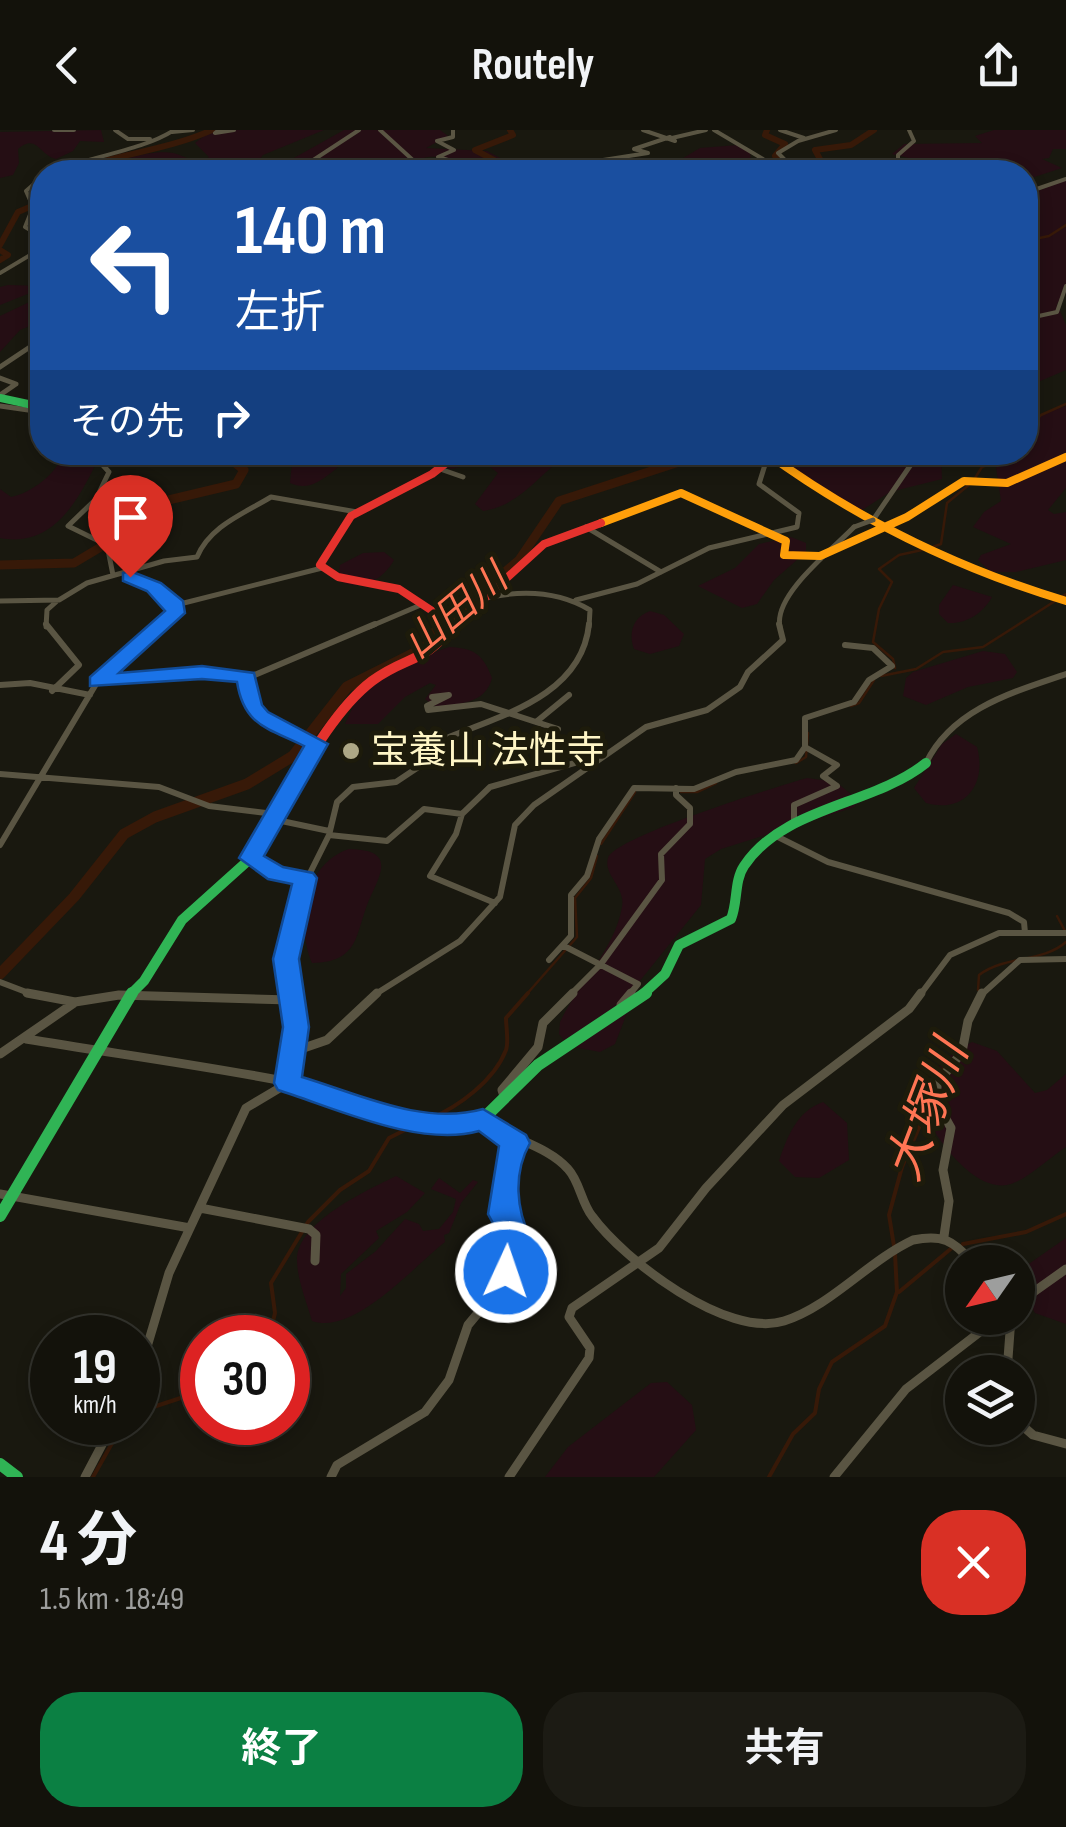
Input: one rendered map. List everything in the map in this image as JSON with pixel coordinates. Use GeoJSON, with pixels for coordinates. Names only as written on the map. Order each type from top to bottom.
{"type":"FeatureCollection","features":[{"type":"Feature","properties":{"kind":"main road"},"geometry":{"type":"LineString","coordinates":[[0,396],[30,406]]}},
{"type":"Feature","properties":{"kind":"main road"},"geometry":{"type":"LineString","coordinates":[[0,1216],[6,1195],[130,995],[144,981],[182,920],[251,858],[310,742],[372,680],[434,650],[447,621],[480,600],[544,544],[681,493],[787,542],[782,554],[816,557],[877,529],[964,480],[1007,483],[1066,458]]}},
{"type":"Feature","properties":{"kind":"main road"},"geometry":{"type":"LineString","coordinates":[[444,465],[358,512],[326,550],[322,568],[338,577],[390,586],[447,621]]}},
{"type":"Feature","properties":{"kind":"main road"},"geometry":{"type":"LineString","coordinates":[[782,465],[819,496],[877,529],[967,571],[1066,600]]}},
{"type":"Feature","properties":{"kind":"main road"},"geometry":{"type":"LineString","coordinates":[[483,1119],[538,1065],[658,983],[679,945],[731,920],[739,875],[774,835],[794,823],[862,803],[912,777],[926,762]]}},
{"type":"Feature","properties":{"kind":"main road"},"geometry":{"type":"LineString","coordinates":[[0,1464],[17,1477]]}},
{"type":"Feature","properties":{"kind":"street"},"geometry":{"type":"LineString","coordinates":[[54,130],[74,130]]}},
{"type":"Feature","properties":{"kind":"street"},"geometry":{"type":"LineString","coordinates":[[115,130],[132,140],[193,130]]}},
{"type":"Feature","properties":{"kind":"street"},"geometry":{"type":"LineString","coordinates":[[219,130],[215,133],[222,136],[234,130]]}},
{"type":"Feature","properties":{"kind":"street"},"geometry":{"type":"LineString","coordinates":[[314,160],[359,130]]}},
{"type":"Feature","properties":{"kind":"street"},"geometry":{"type":"LineString","coordinates":[[380,130],[400,152],[414,160]]}},
{"type":"Feature","properties":{"kind":"street"},"geometry":{"type":"LineString","coordinates":[[448,160],[438,157],[454,150],[437,142],[454,137],[453,130]]}},
{"type":"Feature","properties":{"kind":"street"},"geometry":{"type":"LineString","coordinates":[[643,130],[672,139]]}},
{"type":"Feature","properties":{"kind":"street"},"geometry":{"type":"LineString","coordinates":[[604,160],[648,153],[634,149],[712,130],[762,160]]}},
{"type":"Feature","properties":{"kind":"street"},"geometry":{"type":"LineString","coordinates":[[780,130],[804,138],[836,130]]}},
{"type":"Feature","properties":{"kind":"street"},"geometry":{"type":"LineString","coordinates":[[898,160],[898,155],[914,142],[909,130]]}},
{"type":"Feature","properties":{"kind":"street"},"geometry":{"type":"LineString","coordinates":[[81,160],[161,140],[172,131]]}},
{"type":"Feature","properties":{"kind":"street"},"geometry":{"type":"LineString","coordinates":[[781,160],[778,153],[806,142],[804,138]]}},
{"type":"Feature","properties":{"kind":"street"},"geometry":{"type":"LineString","coordinates":[[1038,188],[1066,179]]}},
{"type":"Feature","properties":{"kind":"street"},"geometry":{"type":"LineString","coordinates":[[0,273],[30,255]]}},
{"type":"Feature","properties":{"kind":"street"},"geometry":{"type":"LineString","coordinates":[[1038,316],[1057,312],[1066,282]]}},
{"type":"Feature","properties":{"kind":"street"},"geometry":{"type":"LineString","coordinates":[[0,367],[30,347]]}},
{"type":"Feature","properties":{"kind":"street"},"geometry":{"type":"LineString","coordinates":[[0,378],[16,384],[0,396]]}},
{"type":"Feature","properties":{"kind":"street"},"geometry":{"type":"LineString","coordinates":[[0,406],[30,409]]}},
{"type":"Feature","properties":{"kind":"street"},"geometry":{"type":"LineString","coordinates":[[103,465],[109,472],[98,496],[68,526],[93,534],[105,545],[113,575]]}},
{"type":"Feature","properties":{"kind":"street"},"geometry":{"type":"LineString","coordinates":[[480,600],[506,594],[576,600],[662,572],[709,548],[797,527],[801,518],[759,484],[764,465]]}},
{"type":"Feature","properties":{"kind":"street"},"geometry":{"type":"LineString","coordinates":[[295,1051],[327,1040],[376,993],[450,950],[496,903],[503,892],[516,825],[534,806],[646,727],[700,714],[737,689],[748,672],[783,640],[778,618],[786,596],[805,572],[836,549],[835,545],[854,527],[877,529],[911,465]]}},
{"type":"Feature","properties":{"kind":"street"},"geometry":{"type":"LineString","coordinates":[[440,468],[463,477]]}},
{"type":"Feature","properties":{"kind":"street"},"geometry":{"type":"LineString","coordinates":[[52,691],[78,667],[46,628],[47,610],[77,588],[128,571],[200,556],[204,540],[217,529],[271,497],[358,512]]}},
{"type":"Feature","properties":{"kind":"street"},"geometry":{"type":"LineString","coordinates":[[586,527],[662,572]]}},
{"type":"Feature","properties":{"kind":"street"},"geometry":{"type":"LineString","coordinates":[[176,605],[322,568]]}},
{"type":"Feature","properties":{"kind":"street"},"geometry":{"type":"LineString","coordinates":[[128,571],[130,577],[154,587],[176,605]]}},
{"type":"Feature","properties":{"kind":"street"},"geometry":{"type":"LineString","coordinates":[[0,600],[59,600]]}},
{"type":"Feature","properties":{"kind":"street"},"geometry":{"type":"LineString","coordinates":[[156,1315],[168,1274],[246,1108],[288,1083],[295,1051],[287,951],[305,878],[329,833],[336,802],[349,788],[396,782],[444,750],[444,738],[508,716],[550,690],[586,654],[593,624],[590,610],[576,600]]}},
{"type":"Feature","properties":{"kind":"street"},"geometry":{"type":"LineString","coordinates":[[98,681],[202,672],[247,677],[423,604]]}},
{"type":"Feature","properties":{"kind":"street"},"geometry":{"type":"LineString","coordinates":[[0,846],[98,681],[175,613],[176,605]]}},
{"type":"Feature","properties":{"kind":"street"},"geometry":{"type":"LineString","coordinates":[[794,823],[794,805],[837,786],[823,776],[836,765],[808,747],[802,725],[806,718],[854,702],[868,680],[892,666],[873,648],[844,645]]}},
{"type":"Feature","properties":{"kind":"street"},"geometry":{"type":"LineString","coordinates":[[926,762],[936,740],[980,706],[1066,674]]}},
{"type":"Feature","properties":{"kind":"street"},"geometry":{"type":"LineString","coordinates":[[247,677],[252,706],[270,724],[310,742]]}},
{"type":"Feature","properties":{"kind":"street"},"geometry":{"type":"LineString","coordinates":[[0,685],[21,679],[52,691],[90,695]]}},
{"type":"Feature","properties":{"kind":"street"},"geometry":{"type":"LineString","coordinates":[[536,722],[568,695],[550,690]]}},
{"type":"Feature","properties":{"kind":"street"},"geometry":{"type":"LineString","coordinates":[[432,697],[449,695],[427,706],[428,710],[481,704],[508,716],[558,729]]}},
{"type":"Feature","properties":{"kind":"street"},"geometry":{"type":"LineString","coordinates":[[549,960],[566,947],[572,932],[571,894],[587,876],[598,839],[631,790],[643,785],[694,789],[736,772],[796,760],[808,747]]}},
{"type":"Feature","properties":{"kind":"street"},"geometry":{"type":"LineString","coordinates":[[496,903],[430,876],[456,834],[462,814],[490,786],[604,755]]}},
{"type":"Feature","properties":{"kind":"street"},"geometry":{"type":"LineString","coordinates":[[0,774],[159,787],[203,804],[384,842],[419,810],[440,808],[462,814]]}},
{"type":"Feature","properties":{"kind":"street"},"geometry":{"type":"LineString","coordinates":[[504,1096],[502,1090],[538,1047],[543,1023],[601,964],[662,880],[661,854],[690,824],[690,808],[675,790]]}},
{"type":"Feature","properties":{"kind":"street"},"geometry":{"type":"LineString","coordinates":[[774,835],[828,862],[1009,912],[1024,922],[1025,933]]}},
{"type":"Feature","properties":{"kind":"street"},"geometry":{"type":"LineString","coordinates":[[251,858],[276,873],[305,878]]}},
{"type":"Feature","properties":{"kind":"street"},"geometry":{"type":"LineString","coordinates":[[509,1477],[589,1358],[590,1348],[570,1311],[659,1248],[706,1188],[791,1098],[824,1078],[908,1009],[941,962],[990,935],[1066,933]]}},
{"type":"Feature","properties":{"kind":"street"},"geometry":{"type":"LineString","coordinates":[[566,947],[639,985],[620,1006],[622,1010]]}},
{"type":"Feature","properties":{"kind":"street"},"geometry":{"type":"LineString","coordinates":[[944,1236],[943,1219],[949,1201],[944,1170],[950,1128],[937,1103],[937,1084],[962,1052],[968,1021],[982,992],[1020,960],[1066,958]]}},
{"type":"Feature","properties":{"kind":"street"},"geometry":{"type":"LineString","coordinates":[[0,982],[44,999],[75,1002],[130,995],[144,999],[290,1000]]}},
{"type":"Feature","properties":{"kind":"street"},"geometry":{"type":"LineString","coordinates":[[0,1054],[75,1002]]}},
{"type":"Feature","properties":{"kind":"street"},"geometry":{"type":"LineString","coordinates":[[26,1039],[288,1083],[420,1122],[461,1127],[483,1119],[516,1143],[566,1167],[593,1219],[640,1259],[726,1317],[767,1324],[790,1319],[924,1236],[944,1236],[954,1245]]}},
{"type":"Feature","properties":{"kind":"street"},"geometry":{"type":"LineString","coordinates":[[330,1477],[337,1466],[425,1412],[449,1380],[468,1325],[503,1283],[504,1257],[516,1243],[502,1214],[509,1154],[516,1143]]}},
{"type":"Feature","properties":{"kind":"street"},"geometry":{"type":"LineString","coordinates":[[6,1195],[190,1228]]}},
{"type":"Feature","properties":{"kind":"street"},"geometry":{"type":"LineString","coordinates":[[200,1208],[304,1228],[316,1235],[314,1261]]}},
{"type":"Feature","properties":{"kind":"street"},"geometry":{"type":"LineString","coordinates":[[1035,1291],[1066,1269]]}},
{"type":"Feature","properties":{"kind":"street"},"geometry":{"type":"LineString","coordinates":[[834,1477],[929,1368],[975,1335]]}},
{"type":"Feature","properties":{"kind":"street"},"geometry":{"type":"LineString","coordinates":[[1035,1436],[1066,1444]]}},
{"type":"Feature","properties":{"kind":"street"},"geometry":{"type":"LineString","coordinates":[[85,1477],[102,1445]]}},
{"type":"Feature","properties":{"kind":"shaded area"},"geometry":{"type":"Polygon","coordinates":[[[101,130],[104,142],[80,141],[73,151],[56,159],[34,144],[24,145],[18,149],[19,163],[13,175],[0,178],[0,132],[101,130]]]}},
{"type":"Feature","properties":{"kind":"shaded area"},"geometry":{"type":"Polygon","coordinates":[[[212,130],[324,130],[259,160],[204,160],[209,157],[195,143],[212,130]]]}},
{"type":"Feature","properties":{"kind":"shaded area"},"geometry":{"type":"Polygon","coordinates":[[[344,130],[440,130],[448,136],[426,148],[487,151],[504,160],[287,160],[344,130]]]}},
{"type":"Feature","properties":{"kind":"shaded area"},"geometry":{"type":"Polygon","coordinates":[[[994,130],[1066,130],[1066,149],[1053,149],[1049,158],[1042,159],[1062,168],[1038,176],[1038,160],[917,160],[892,154],[904,144],[982,143],[975,136],[994,130]]]}},
{"type":"Feature","properties":{"kind":"shaded area"},"geometry":{"type":"Polygon","coordinates":[[[738,145],[750,152],[751,160],[680,160],[700,148],[738,145]]]}},
{"type":"Feature","properties":{"kind":"shaded area"},"geometry":{"type":"Polygon","coordinates":[[[173,153],[192,160],[121,160],[144,154],[173,153]]]}},
{"type":"Feature","properties":{"kind":"shaded area"},"geometry":{"type":"Polygon","coordinates":[[[1066,180],[1066,293],[1057,304],[1066,325],[1066,370],[1038,382],[1038,191],[1066,180]]]}},
{"type":"Feature","properties":{"kind":"shaded area"},"geometry":{"type":"Polygon","coordinates":[[[30,286],[30,293],[0,305],[0,287],[30,286]]]}},
{"type":"Feature","properties":{"kind":"shaded area"},"geometry":{"type":"Polygon","coordinates":[[[30,302],[30,326],[20,330],[0,352],[0,316],[30,302]]]}},
{"type":"Feature","properties":{"kind":"shaded area"},"geometry":{"type":"Polygon","coordinates":[[[1066,406],[1066,488],[1048,510],[1054,514],[1066,512],[1066,560],[1016,572],[991,572],[978,560],[981,555],[1011,544],[973,527],[984,512],[1001,501],[996,467],[1038,465],[1040,415],[1066,406]]]}},
{"type":"Feature","properties":{"kind":"shaded area"},"geometry":{"type":"Polygon","coordinates":[[[57,465],[95,465],[75,501],[51,527],[20,539],[0,538],[0,489],[11,497],[50,475],[57,465]]]}},
{"type":"Feature","properties":{"kind":"shaded area"},"geometry":{"type":"Polygon","coordinates":[[[292,465],[341,465],[318,482],[300,486],[290,483],[292,465]]]}},
{"type":"Feature","properties":{"kind":"shaded area"},"geometry":{"type":"Polygon","coordinates":[[[435,465],[467,465],[452,469],[435,465]]]}},
{"type":"Feature","properties":{"kind":"shaded area"},"geometry":{"type":"Polygon","coordinates":[[[487,465],[554,465],[509,502],[483,511],[475,504],[498,473],[487,465]]]}},
{"type":"Feature","properties":{"kind":"shaded area"},"geometry":{"type":"Polygon","coordinates":[[[788,465],[941,465],[942,479],[890,492],[856,514],[788,465]]]}},
{"type":"Feature","properties":{"kind":"shaded area"},"geometry":{"type":"Polygon","coordinates":[[[791,537],[806,543],[806,552],[774,580],[757,604],[742,608],[698,586],[735,568],[759,544],[791,537]]]}},
{"type":"Feature","properties":{"kind":"shaded area"},"geometry":{"type":"Polygon","coordinates":[[[384,552],[394,560],[377,579],[362,585],[338,580],[340,565],[363,553],[384,552]]]}},
{"type":"Feature","properties":{"kind":"shaded area"},"geometry":{"type":"Polygon","coordinates":[[[953,585],[992,597],[974,616],[948,623],[939,614],[939,605],[953,585]]]}},
{"type":"Feature","properties":{"kind":"shaded area"},"geometry":{"type":"Polygon","coordinates":[[[650,611],[664,615],[684,634],[679,646],[650,654],[634,649],[633,626],[650,611]]]}},
{"type":"Feature","properties":{"kind":"shaded area"},"geometry":{"type":"Polygon","coordinates":[[[449,647],[471,651],[485,663],[492,678],[484,693],[462,703],[436,707],[425,699],[436,685],[430,683],[405,697],[378,724],[345,724],[366,678],[449,647]]]}},
{"type":"Feature","properties":{"kind":"shaded area"},"geometry":{"type":"Polygon","coordinates":[[[983,651],[1005,654],[1017,672],[1013,678],[968,687],[926,705],[903,696],[906,678],[913,672],[983,651]]]}},
{"type":"Feature","properties":{"kind":"shaded area"},"geometry":{"type":"Polygon","coordinates":[[[956,734],[977,747],[976,783],[962,800],[952,804],[926,803],[914,788],[942,744],[956,734]]]}},
{"type":"Feature","properties":{"kind":"shaded area"},"geometry":{"type":"Polygon","coordinates":[[[807,778],[836,782],[857,799],[855,807],[721,849],[705,859],[701,905],[639,982],[615,1044],[600,1052],[569,1046],[559,1034],[560,1022],[604,952],[622,907],[608,858],[617,849],[666,826],[807,778]]]}},
{"type":"Feature","properties":{"kind":"shaded area"},"geometry":{"type":"Polygon","coordinates":[[[349,849],[373,853],[379,858],[381,871],[347,952],[339,958],[312,963],[304,930],[308,896],[322,867],[349,849]]]}},
{"type":"Feature","properties":{"kind":"shaded area"},"geometry":{"type":"Polygon","coordinates":[[[972,1042],[997,1051],[1035,1093],[1047,1090],[1066,1074],[1066,1147],[1007,1185],[980,1179],[954,1157],[920,1104],[939,1067],[972,1042]]]}},
{"type":"Feature","properties":{"kind":"shaded area"},"geometry":{"type":"Polygon","coordinates":[[[823,1102],[847,1123],[849,1160],[819,1178],[795,1177],[779,1161],[782,1152],[800,1118],[823,1102]]]}},
{"type":"Feature","properties":{"kind":"shaded area"},"geometry":{"type":"Polygon","coordinates":[[[396,1176],[425,1193],[407,1212],[376,1231],[379,1238],[341,1274],[340,1296],[346,1288],[346,1274],[376,1251],[405,1219],[419,1224],[423,1231],[439,1229],[453,1212],[456,1199],[431,1189],[439,1178],[460,1193],[473,1180],[478,1182],[461,1203],[449,1233],[444,1235],[445,1242],[383,1296],[346,1318],[329,1323],[312,1321],[299,1275],[300,1246],[308,1233],[335,1209],[396,1176]]]}},
{"type":"Feature","properties":{"kind":"shaded area"},"geometry":{"type":"Polygon","coordinates":[[[1066,1238],[1066,1324],[1035,1313],[1035,1260],[1066,1238]]]}},
{"type":"Feature","properties":{"kind":"shaded area"},"geometry":{"type":"Polygon","coordinates":[[[667,1382],[692,1405],[696,1430],[654,1477],[545,1477],[568,1447],[651,1383],[667,1382]]]}},
{"type":"Feature","properties":{"kind":"waterway"},"geometry":{"type":"LineString","coordinates":[[109,160],[212,130]]}},
{"type":"Feature","properties":{"kind":"waterway","name":"山田川"},"geometry":{"type":"LineString","coordinates":[[494,160],[475,150],[513,135],[510,130]]}},
{"type":"Feature","properties":{"kind":"waterway"},"geometry":{"type":"LineString","coordinates":[[767,130],[765,135],[785,144],[775,156],[782,160]]}},
{"type":"Feature","properties":{"kind":"waterway"},"geometry":{"type":"LineString","coordinates":[[820,160],[815,150],[851,145],[874,130]]}},
{"type":"Feature","properties":{"kind":"waterway"},"geometry":{"type":"LineString","coordinates":[[0,245],[18,212],[30,207]]}},
{"type":"Feature","properties":{"kind":"waterway"},"geometry":{"type":"LineString","coordinates":[[1038,238],[1066,225]]}},
{"type":"Feature","properties":{"kind":"waterway"},"geometry":{"type":"LineString","coordinates":[[0,250],[8,255],[0,260]]}},
{"type":"Feature","properties":{"kind":"waterway"},"geometry":{"type":"LineString","coordinates":[[1038,418],[1066,404]]}},
{"type":"Feature","properties":{"kind":"waterway"},"geometry":{"type":"LineString","coordinates":[[0,565],[74,563],[136,526],[129,512],[135,508],[236,484],[244,470],[238,465]]}},
{"type":"Feature","properties":{"kind":"waterway","name":"山田川"},"geometry":{"type":"LineString","coordinates":[[440,627],[519,560],[559,501],[670,465]]}},
{"type":"Feature","properties":{"kind":"waterway"},"geometry":{"type":"LineString","coordinates":[[975,478],[987,465]]}},
{"type":"Feature","properties":{"kind":"waterway"},"geometry":{"type":"LineString","coordinates":[[930,548],[941,544],[947,503],[970,484]]}},
{"type":"Feature","properties":{"kind":"waterway"},"geometry":{"type":"LineString","coordinates":[[895,668],[893,659],[873,642],[879,609],[892,582],[879,569],[899,555],[922,550]]}},
{"type":"Feature","properties":{"kind":"waterway"},"geometry":{"type":"LineString","coordinates":[[881,676],[916,669],[943,652],[983,647],[1066,594]]}},
{"type":"Feature","properties":{"kind":"waterway","name":"山田川"},"geometry":{"type":"LineString","coordinates":[[0,974],[74,897],[124,834],[155,817],[247,784],[293,756],[347,687],[425,648],[441,624]]}},
{"type":"Feature","properties":{"kind":"waterway"},"geometry":{"type":"LineString","coordinates":[[851,706],[859,703],[874,680]]}},
{"type":"Feature","properties":{"kind":"waterway"},"geometry":{"type":"LineString","coordinates":[[796,763],[806,757],[808,733]]}},
{"type":"Feature","properties":{"kind":"waterway"},"geometry":{"type":"LineString","coordinates":[[681,792],[697,792],[716,783]]}},
{"type":"Feature","properties":{"kind":"waterway"},"geometry":{"type":"LineString","coordinates":[[601,844],[635,792]]}},
{"type":"Feature","properties":{"kind":"waterway"},"geometry":{"type":"LineString","coordinates":[[526,995],[577,937],[575,898],[591,878],[597,856]]}},
{"type":"Feature","properties":{"kind":"waterway","name":"大塚川"},"geometry":{"type":"LineString","coordinates":[[1057,916],[1065,931]]}},
{"type":"Feature","properties":{"kind":"waterway"},"geometry":{"type":"LineString","coordinates":[[978,990],[979,975],[1001,964],[1046,953],[1066,942]]}},
{"type":"Feature","properties":{"kind":"waterway"},"geometry":{"type":"LineString","coordinates":[[430,1119],[464,1100],[493,1072],[507,1047],[506,1018],[528,993]]}},
{"type":"Feature","properties":{"kind":"waterway","name":"大塚川"},"geometry":{"type":"LineString","coordinates":[[894,1246],[889,1215],[902,1167],[927,1109],[929,1087],[951,1060]]}},
{"type":"Feature","properties":{"kind":"waterway"},"geometry":{"type":"LineString","coordinates":[[275,1315],[271,1283],[308,1222],[340,1190],[369,1171],[389,1138],[413,1126]]}},
{"type":"Feature","properties":{"kind":"waterway"},"geometry":{"type":"LineString","coordinates":[[963,1244],[1026,1232],[1066,1214]]}},
{"type":"Feature","properties":{"kind":"waterway","name":"大塚川"},"geometry":{"type":"LineString","coordinates":[[769,1477],[793,1434],[815,1413],[819,1389],[832,1362],[885,1326],[897,1292],[895,1254]]}},
{"type":"Feature","properties":{"kind":"waterway"},"geometry":{"type":"LineString","coordinates":[[899,1292],[945,1254]]}},
{"type":"Feature","properties":{"kind":"waterway"},"geometry":{"type":"LineString","coordinates":[[160,1405],[180,1398]]}},
{"type":"Feature","properties":{"kind":"waterway"},"geometry":{"type":"LineString","coordinates":[[93,1477],[111,1445]]}},
{"type":"Feature","properties":{"kind":"traffic: fast"},"geometry":{"type":"LineString","coordinates":[[0,398],[30,404]]}},
{"type":"Feature","properties":{"kind":"traffic: fast"},"geometry":{"type":"LineString","coordinates":[[483,1119],[538,1065],[651,989],[665,974],[679,945],[731,919],[741,872],[761,845],[806,819],[882,792],[926,763]]}},
{"type":"Feature","properties":{"kind":"traffic: fast"},"geometry":{"type":"LineString","coordinates":[[0,1216],[130,995],[144,981],[182,920],[251,858],[280,808]]}},
{"type":"Feature","properties":{"kind":"traffic: fast"},"geometry":{"type":"LineString","coordinates":[[0,1464],[17,1477]]}},
{"type":"Feature","properties":{"kind":"traffic: slow"},"geometry":{"type":"LineString","coordinates":[[601,523],[681,493],[786,541],[784,555],[820,556],[907,517],[964,481],[1007,483],[1066,457]]}},
{"type":"Feature","properties":{"kind":"traffic: slow"},"geometry":{"type":"LineString","coordinates":[[782,465],[835,501],[908,542],[984,575],[1066,601]]}},
{"type":"Feature","properties":{"kind":"traffic: jam"},"geometry":{"type":"LineString","coordinates":[[443,465],[351,516],[320,565],[338,577],[399,589],[452,624]]}},
{"type":"Feature","properties":{"kind":"traffic: jam"},"geometry":{"type":"LineString","coordinates":[[280,808],[317,744],[372,681],[435,650],[465,611],[544,544],[601,523]]}},
{"type":"Feature","properties":{"kind":"place","name":"宝養山 法性寺"},"geometry":{"type":"Point","coordinates":[351,751]}},
{"type":"Feature","properties":{"kind":"route"},"geometry":{"type":"LineString","coordinates":[[130,577],[154,587],[176,605],[175,613],[98,681],[202,672],[247,677],[249,698],[261,716],[280,730],[317,744],[251,858],[276,873],[305,878],[286,959],[296,1027],[288,1083],[415,1122],[455,1127],[483,1119],[497,1133],[516,1143],[509,1154],[502,1214],[516,1239],[504,1257],[506,1272]]}}]}
